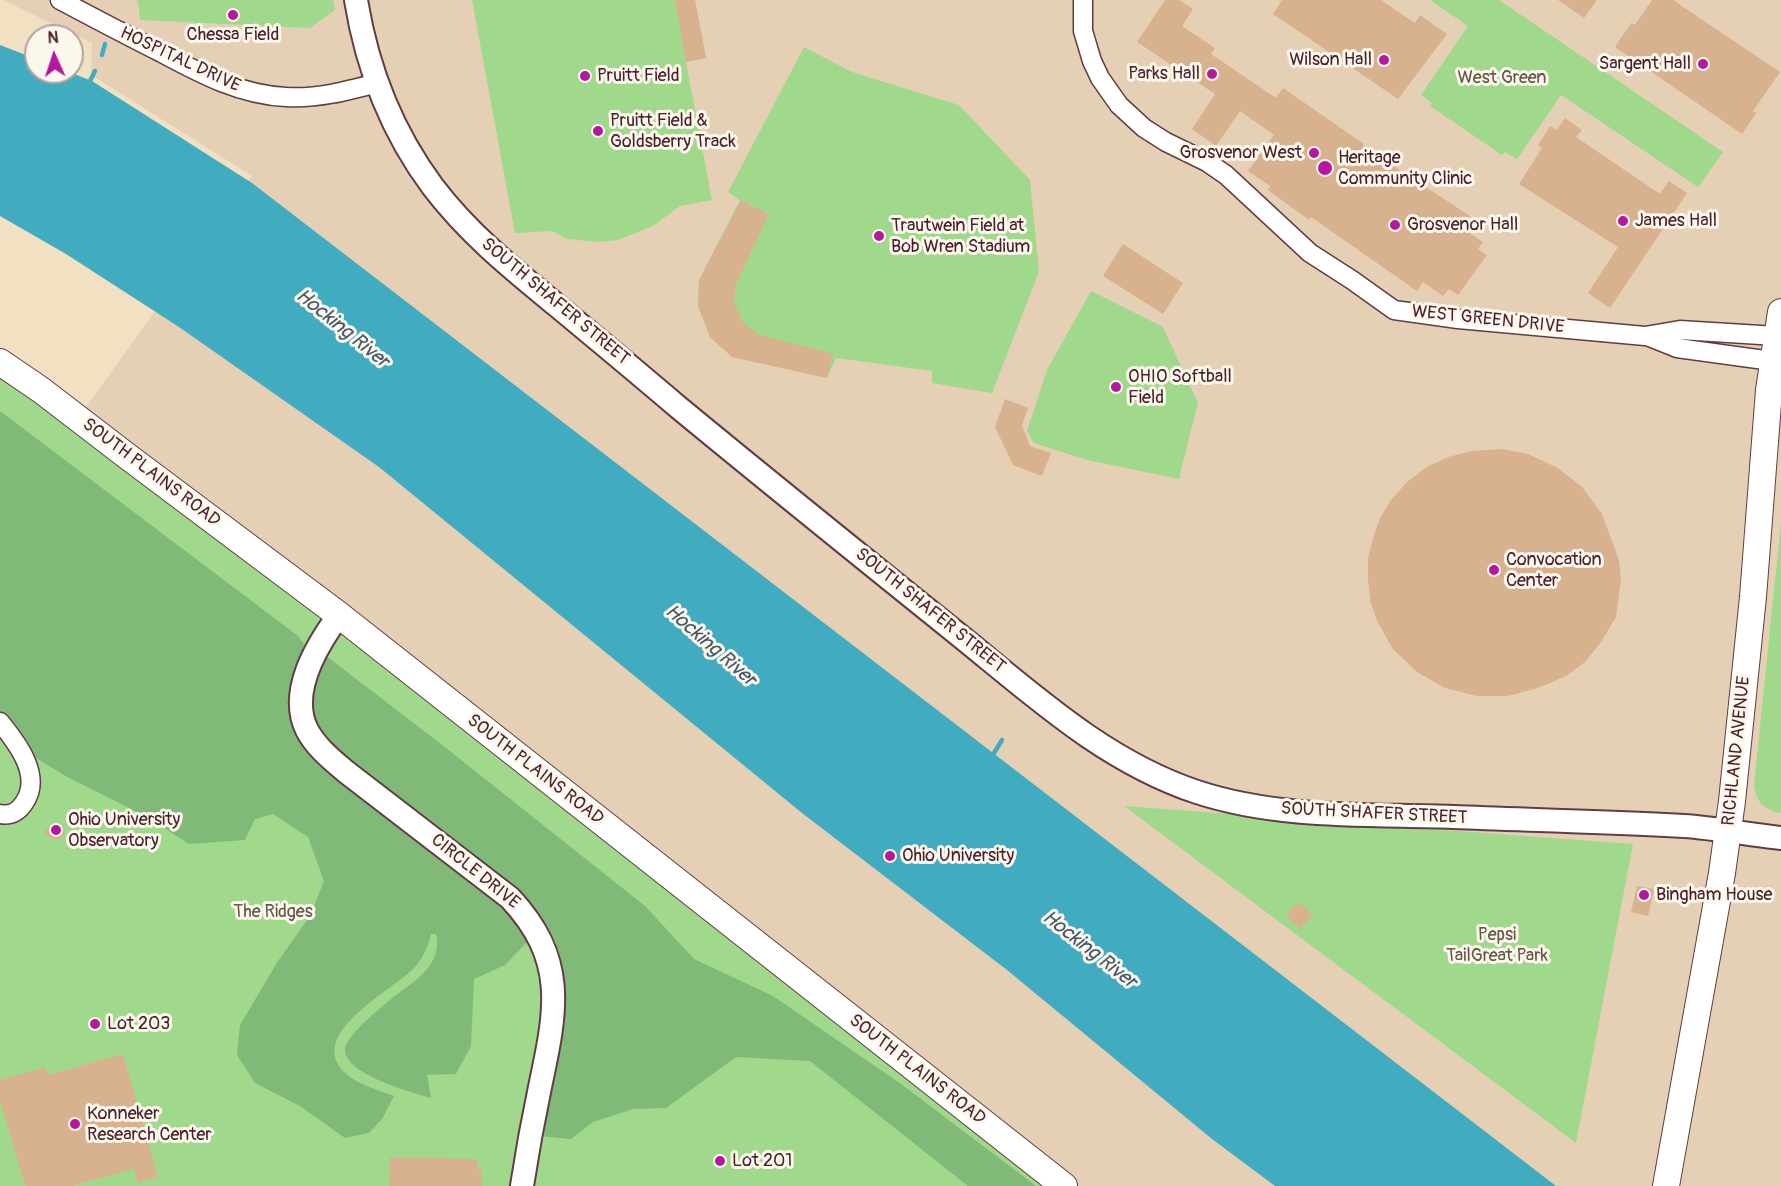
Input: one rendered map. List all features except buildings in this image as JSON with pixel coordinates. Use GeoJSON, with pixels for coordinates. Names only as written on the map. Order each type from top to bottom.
{"type":"FeatureCollection","features":[{"type":"Feature","properties":{"kind":"main road","name":"RICHLAND AVENUE"},"geometry":{"type":"LineString","coordinates":[[1666,1186],[1728,832],[1777,336]]}},
{"type":"Feature","properties":{"kind":"main road","name":"SOUTH PLAINS ROAD"},"geometry":{"type":"LineString","coordinates":[[0,362],[41,390],[339,615],[1064,1186]]}},
{"type":"Feature","properties":{"kind":"street","name":"HOSPITAL DRIVE"},"geometry":{"type":"LineString","coordinates":[[60,0],[210,78],[246,91],[286,97],[304,97],[341,92],[377,83]]}},
{"type":"Feature","properties":{"kind":"street","name":"SOUTH SHAFER STREET"},"geometry":{"type":"LineString","coordinates":[[356,0],[364,42],[377,83],[405,143],[429,181],[456,216],[492,251],[755,471],[1089,738],[1131,764],[1195,791],[1260,808],[1324,813],[1685,826],[1781,838]]}},
{"type":"Feature","properties":{"kind":"street","name":"WEST GREEN DRIVE"},"geometry":{"type":"LineString","coordinates":[[1083,0],[1083,32],[1092,61],[1100,78],[1119,105],[1144,129],[1207,162],[1226,175],[1310,253],[1394,310],[1458,319],[1645,336],[1680,330],[1777,336]]}},
{"type":"Feature","properties":{"kind":"street","name":"WEST GREEN DRIVE"},"geometry":{"type":"LineString","coordinates":[[1645,336],[1677,348],[1777,336]]}},
{"type":"Feature","properties":{"kind":"street","name":"CIRCLE DRIVE"},"geometry":{"type":"LineString","coordinates":[[339,615],[317,648],[304,680],[302,702],[306,729],[326,755],[345,771],[510,898],[525,914],[544,948],[553,980],[555,1004],[553,1026],[522,1186]]}},
{"type":"Feature","properties":{"kind":"street"},"geometry":{"type":"LineString","coordinates":[[0,722],[23,754],[31,786],[28,798],[19,811],[7,815],[0,814]]}},
{"type":"Feature","properties":{"kind":"shaded area","name":"Ohio University"},"geometry":{"type":"Polygon","coordinates":[[[3,0],[1781,0],[1781,1186],[0,1186],[0,527],[252,176],[91,75],[92,43],[84,39],[84,24],[53,24],[3,0]]]}},
{"type":"Feature","properties":{"kind":"green space","name":"Chessa Field"},"geometry":{"type":"Polygon","coordinates":[[[134,0],[333,0],[335,10],[310,28],[140,20],[138,1],[134,0]]]}},
{"type":"Feature","properties":{"kind":"green space","name":"Pruitt Field & Goldsberry Track"},"geometry":{"type":"Polygon","coordinates":[[[472,0],[695,0],[706,58],[686,62],[712,200],[680,206],[653,226],[618,240],[598,242],[567,239],[552,231],[515,233],[472,0]]]}},
{"type":"Feature","properties":{"kind":"green space","name":"West Green"},"geometry":{"type":"Polygon","coordinates":[[[1430,0],[1499,0],[1723,152],[1698,187],[1561,95],[1517,159],[1505,152],[1502,155],[1430,106],[1432,103],[1421,95],[1468,26],[1430,0]]]}},
{"type":"Feature","properties":{"kind":"green space","name":"Trautwein Field at Bob Wren Stadium"},"geometry":{"type":"Polygon","coordinates":[[[804,47],[852,72],[959,105],[1030,180],[1039,272],[992,393],[932,383],[932,371],[836,358],[827,378],[732,357],[710,337],[698,306],[699,280],[740,200],[728,192],[804,47]]]}},
{"type":"Feature","properties":{"kind":"green space","name":"OHIO Softball Field"},"geometry":{"type":"Polygon","coordinates":[[[1091,291],[1163,327],[1198,403],[1179,479],[1087,460],[1034,443],[1027,431],[1047,370],[1091,291]]]}},
{"type":"Feature","properties":{"kind":"green space","name":"The Ridges"},"geometry":{"type":"Polygon","coordinates":[[[0,362],[1064,1186],[0,1186],[0,362]]]}},
{"type":"Feature","properties":{"kind":"green space"},"geometry":{"type":"Polygon","coordinates":[[[0,411],[298,636],[304,644],[300,662],[299,732],[494,898],[519,923],[528,941],[505,965],[474,979],[471,1046],[456,1074],[427,1075],[431,1098],[368,1075],[348,1060],[345,1051],[352,1036],[360,1027],[429,966],[436,951],[436,934],[431,934],[424,954],[416,966],[356,1015],[343,1029],[336,1043],[335,1058],[344,1072],[361,1083],[394,1096],[382,1119],[369,1133],[345,1138],[300,1106],[255,1083],[237,1055],[240,1025],[278,961],[310,916],[324,881],[308,837],[273,814],[255,819],[245,840],[189,844],[147,817],[69,778],[28,753],[0,714],[0,411]]]}},
{"type":"Feature","properties":{"kind":"green space"},"geometry":{"type":"Polygon","coordinates":[[[1781,522],[1781,813],[1770,810],[1759,801],[1754,785],[1781,522]]]}},
{"type":"Feature","properties":{"kind":"green space"},"geometry":{"type":"Polygon","coordinates":[[[321,652],[645,906],[694,959],[773,996],[901,1084],[1036,1186],[968,1186],[810,1061],[736,1057],[666,1108],[633,1109],[593,1122],[571,1139],[540,1136],[549,937],[335,751],[313,723],[308,681],[321,652]]]}},
{"type":"Feature","properties":{"kind":"green space","name":"Pepsi TailGreat Park"},"geometry":{"type":"Polygon","coordinates":[[[1124,806],[1633,844],[1576,1143],[1124,806]]]}},
{"type":"Feature","properties":{"kind":"water","name":"Hocking River"},"geometry":{"type":"Polygon","coordinates":[[[0,45],[24,54],[24,84],[84,84],[84,78],[92,81],[252,183],[1556,1186],[1275,1186],[1212,1139],[1007,970],[802,813],[379,467],[179,327],[66,254],[0,216],[0,45]]]}},
{"type":"Feature","properties":{"kind":"waterway"},"geometry":{"type":"LineString","coordinates":[[102,55],[105,44]]}},
{"type":"Feature","properties":{"kind":"waterway"},"geometry":{"type":"LineString","coordinates":[[88,85],[95,71]]}},
{"type":"Feature","properties":{"kind":"waterway"},"geometry":{"type":"LineString","coordinates":[[991,758],[1002,740]]}},
{"type":"Feature","properties":{"kind":"place","name":"Chessa Field"},"geometry":{"type":"Point","coordinates":[233,15]}},
{"type":"Feature","properties":{"kind":"place","name":"Wilson Hall"},"geometry":{"type":"Point","coordinates":[1384,60]}},
{"type":"Feature","properties":{"kind":"place","name":"Sargent Hall"},"geometry":{"type":"Point","coordinates":[1703,64]}},
{"type":"Feature","properties":{"kind":"place","name":"Parks Hall"},"geometry":{"type":"Point","coordinates":[1212,74]}},
{"type":"Feature","properties":{"kind":"place","name":"Pruitt Field"},"geometry":{"type":"Point","coordinates":[585,76]}},
{"type":"Feature","properties":{"kind":"place","name":"Pruitt Field & Goldsberry Track"},"geometry":{"type":"Point","coordinates":[598,131]}},
{"type":"Feature","properties":{"kind":"place","name":"Grosvenor West"},"geometry":{"type":"Point","coordinates":[1314,153]}},
{"type":"Feature","properties":{"kind":"place","name":"Heritage Community Clinic"},"geometry":{"type":"Point","coordinates":[1325,168]}},
{"type":"Feature","properties":{"kind":"place","name":"James Hall"},"geometry":{"type":"Point","coordinates":[1623,221]}},
{"type":"Feature","properties":{"kind":"place","name":"Grosvenor Hall"},"geometry":{"type":"Point","coordinates":[1395,225]}},
{"type":"Feature","properties":{"kind":"place","name":"Trautwein Field at Bob Wren Stadium"},"geometry":{"type":"Point","coordinates":[879,236]}},
{"type":"Feature","properties":{"kind":"place","name":"OHIO Softball Field"},"geometry":{"type":"Point","coordinates":[1116,387]}},
{"type":"Feature","properties":{"kind":"place","name":"Convocation Center"},"geometry":{"type":"Point","coordinates":[1494,570]}},
{"type":"Feature","properties":{"kind":"place","name":"Ohio University Observatory"},"geometry":{"type":"Point","coordinates":[56,830]}},
{"type":"Feature","properties":{"kind":"place","name":"Ohio University"},"geometry":{"type":"Point","coordinates":[890,856]}},
{"type":"Feature","properties":{"kind":"place","name":"Bingham House"},"geometry":{"type":"Point","coordinates":[1644,895]}},
{"type":"Feature","properties":{"kind":"place","name":"Lot 203"},"geometry":{"type":"Point","coordinates":[95,1024]}},
{"type":"Feature","properties":{"kind":"place","name":"Konneker Research Center"},"geometry":{"type":"Point","coordinates":[75,1124]}},
{"type":"Feature","properties":{"kind":"place","name":"Lot 201"},"geometry":{"type":"Point","coordinates":[720,1161]}}]}
